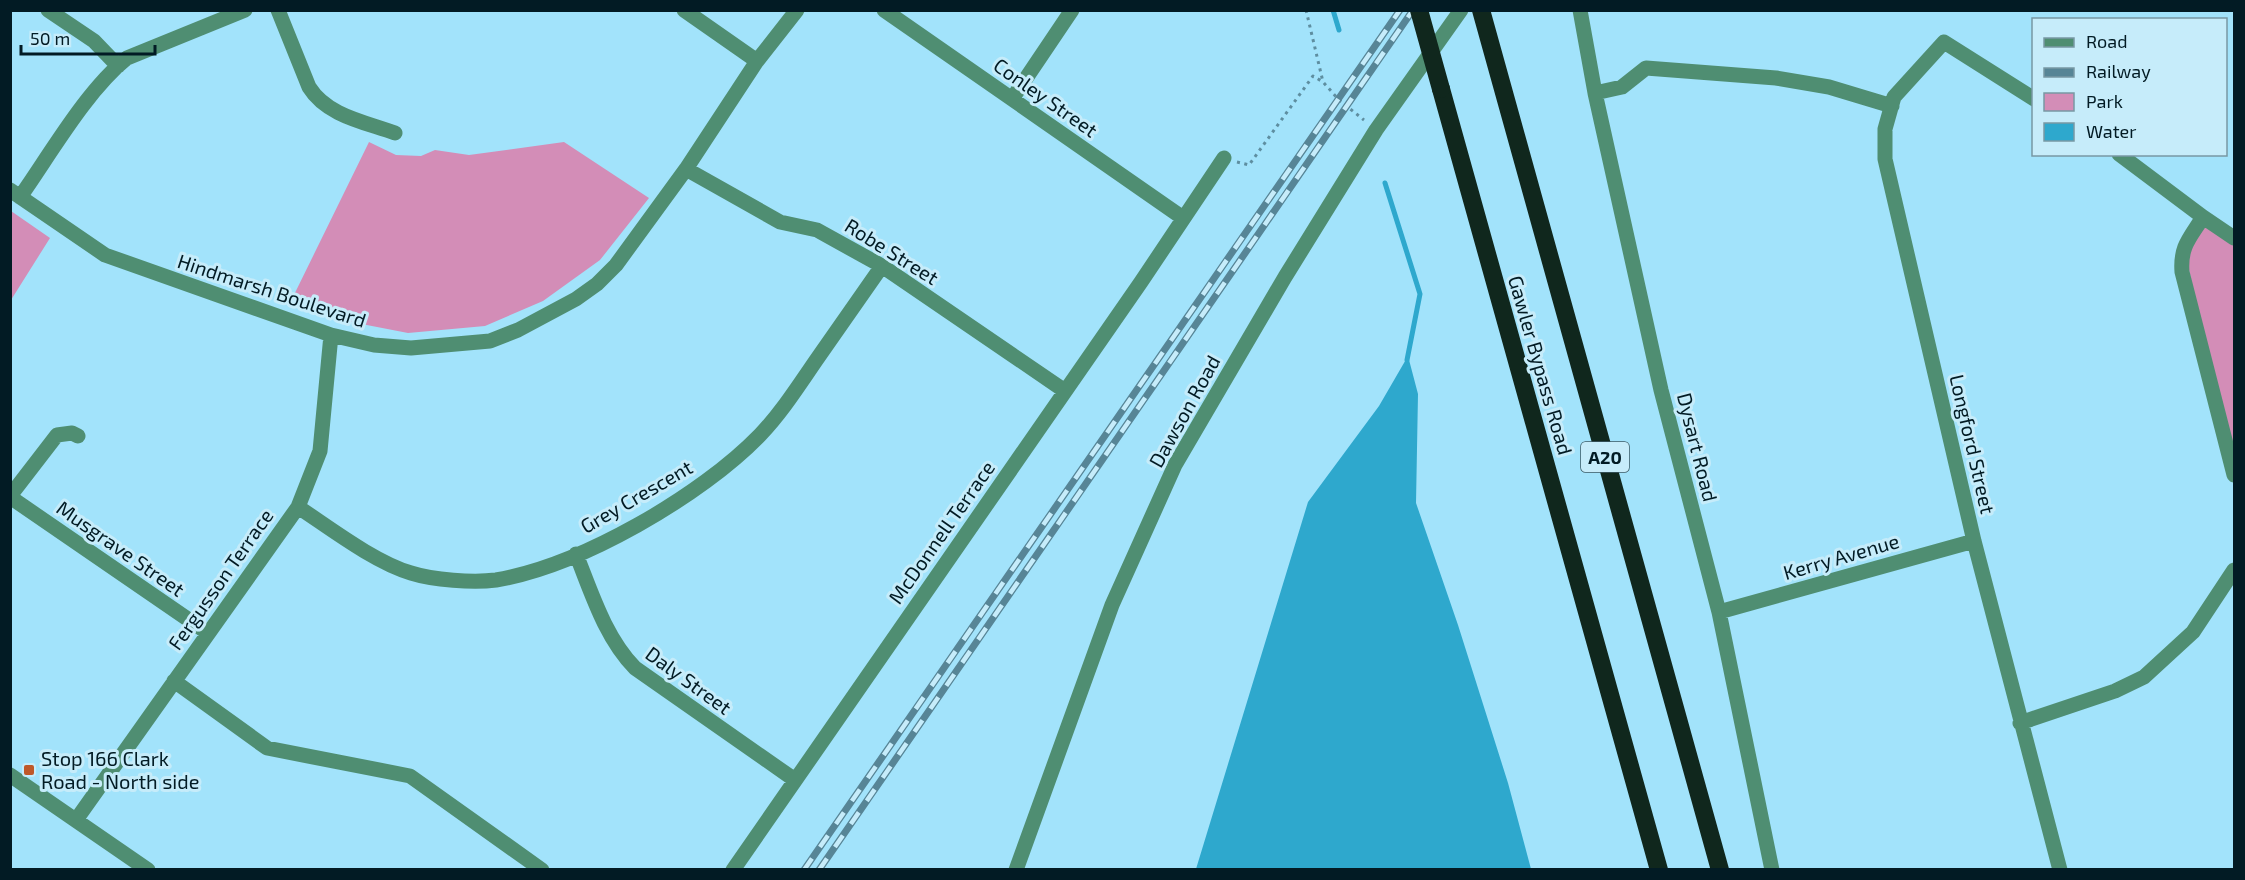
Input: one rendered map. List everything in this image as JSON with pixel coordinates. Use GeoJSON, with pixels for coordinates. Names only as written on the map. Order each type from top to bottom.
{"type":"FeatureCollection","features":[{"type":"Feature","properties":{"kind":"highway","name":"Gawler Bypass Road"},"geometry":{"type":"LineString","coordinates":[[1419,10],[1659,870]]}},
{"type":"Feature","properties":{"kind":"highway","name":"Gawler Bypass Road"},"geometry":{"type":"LineString","coordinates":[[1481,10],[1720,870]]}},
{"type":"Feature","properties":{"kind":"street"},"geometry":{"type":"LineString","coordinates":[[48,10],[94,41],[118,66]]}},
{"type":"Feature","properties":{"kind":"street"},"geometry":{"type":"LineString","coordinates":[[15,193],[81,109],[127,58],[245,10]]}},
{"type":"Feature","properties":{"kind":"street"},"geometry":{"type":"LineString","coordinates":[[278,10],[315,98],[337,113],[395,133]]}},
{"type":"Feature","properties":{"kind":"street"},"geometry":{"type":"LineString","coordinates":[[684,10],[757,61]]}},
{"type":"Feature","properties":{"kind":"street","name":"Hindmarsh Boulevard"},"geometry":{"type":"LineString","coordinates":[[15,193],[105,255],[283,320],[331,335],[374,345],[411,348],[490,341],[518,330],[576,299],[597,284],[622,257],[686,169],[757,61],[797,10]]}},
{"type":"Feature","properties":{"kind":"street","name":"Conley Street"},"geometry":{"type":"LineString","coordinates":[[884,10],[1184,218]]}},
{"type":"Feature","properties":{"kind":"street"},"geometry":{"type":"LineString","coordinates":[[1012,99],[1072,10]]}},
{"type":"Feature","properties":{"kind":"street","name":"Dawson Road"},"geometry":{"type":"LineString","coordinates":[[1016,870],[1112,605],[1175,465],[1285,277],[1376,130],[1461,10]]}},
{"type":"Feature","properties":{"kind":"street","name":"Dysart Road"},"geometry":{"type":"LineString","coordinates":[[1578,10],[1661,390],[1719,612],[1772,870]]}},
{"type":"Feature","properties":{"kind":"street","name":"Longford Street"},"geometry":{"type":"LineString","coordinates":[[2032,98],[1944,42],[1894,97],[1885,129],[1885,159],[1974,541],[2060,870]]}},
{"type":"Feature","properties":{"kind":"street"},"geometry":{"type":"LineString","coordinates":[[1595,93],[1622,87],[1646,68],[1776,78],[1829,87],[1892,106]]}},
{"type":"Feature","properties":{"kind":"street"},"geometry":{"type":"LineString","coordinates":[[2122,156],[2203,218],[2235,238]]}},
{"type":"Feature","properties":{"kind":"street","name":"McDonnell Terrace"},"geometry":{"type":"LineString","coordinates":[[734,870],[1224,158]]}},
{"type":"Feature","properties":{"kind":"street","name":"Robe Street"},"geometry":{"type":"LineString","coordinates":[[686,169],[780,222],[817,230],[882,266],[1065,391]]}},
{"type":"Feature","properties":{"kind":"street"},"geometry":{"type":"LineString","coordinates":[[2203,218],[2180,257],[2235,475]]}},
{"type":"Feature","properties":{"kind":"street","name":"Grey Crescent"},"geometry":{"type":"LineString","coordinates":[[298,507],[367,552],[409,573],[426,577],[494,580],[537,569],[576,554],[624,532],[680,499],[724,467],[760,435],[790,399],[882,266]]}},
{"type":"Feature","properties":{"kind":"street","name":"Fergusson Terrace"},"geometry":{"type":"LineString","coordinates":[[76,820],[298,507],[320,451],[331,335]]}},
{"type":"Feature","properties":{"kind":"street"},"geometry":{"type":"LineString","coordinates":[[10,496],[57,435],[72,433],[78,436]]}},
{"type":"Feature","properties":{"kind":"street","name":"Musgrave Street"},"geometry":{"type":"LineString","coordinates":[[10,496],[208,633]]}},
{"type":"Feature","properties":{"kind":"street","name":"Kerry Avenue"},"geometry":{"type":"LineString","coordinates":[[1719,612],[1974,541]]}},
{"type":"Feature","properties":{"kind":"street","name":"Daly Street"},"geometry":{"type":"LineString","coordinates":[[576,554],[609,634],[630,663],[795,780]]}},
{"type":"Feature","properties":{"kind":"street"},"geometry":{"type":"LineString","coordinates":[[2020,723],[2105,695],[2144,677],[2193,632],[2235,570]]}},
{"type":"Feature","properties":{"kind":"street"},"geometry":{"type":"LineString","coordinates":[[174,681],[267,748],[410,776],[542,870]]}},
{"type":"Feature","properties":{"kind":"street"},"geometry":{"type":"LineString","coordinates":[[10,775],[148,870]]}},
{"type":"Feature","properties":{"kind":"path"},"geometry":{"type":"LineString","coordinates":[[1306,10],[1323,82]]}},
{"type":"Feature","properties":{"kind":"path"},"geometry":{"type":"LineString","coordinates":[[1224,158],[1248,165],[1313,76],[1323,82],[1339,100],[1376,130]]}},
{"type":"Feature","properties":{"kind":"green space"},"geometry":{"type":"Polygon","coordinates":[[[369,142],[396,155],[421,156],[435,150],[469,155],[564,142],[649,198],[600,260],[543,301],[485,326],[408,333],[341,320],[290,303],[369,142]]]}},
{"type":"Feature","properties":{"kind":"green space"},"geometry":{"type":"Polygon","coordinates":[[[11,211],[50,238],[11,300],[11,211]]]}},
{"type":"Feature","properties":{"kind":"green space"},"geometry":{"type":"Polygon","coordinates":[[[2203,217],[2234,238],[2234,475],[2184,247],[2203,217]]]}},
{"type":"Feature","properties":{"kind":"water"},"geometry":{"type":"Polygon","coordinates":[[[1408,356],[1418,394],[1416,503],[1458,625],[1508,783],[1531,869],[1196,869],[1308,502],[1379,406],[1408,356]]]}},
{"type":"Feature","properties":{"kind":"waterway"},"geometry":{"type":"LineString","coordinates":[[1333,10],[1339,30]]}},
{"type":"Feature","properties":{"kind":"waterway"},"geometry":{"type":"LineString","coordinates":[[1385,183],[1420,294],[1407,360]]}},
{"type":"Feature","properties":{"kind":"railway"},"geometry":{"type":"LineString","coordinates":[[804,870],[1400,10]]}},
{"type":"Feature","properties":{"kind":"railway"},"geometry":{"type":"LineString","coordinates":[[819,870],[1413,10]]}},
{"type":"Feature","properties":{"kind":"place","name":"Stop 166 Clark Road - North side"},"geometry":{"type":"Point","coordinates":[29,770]}}]}
